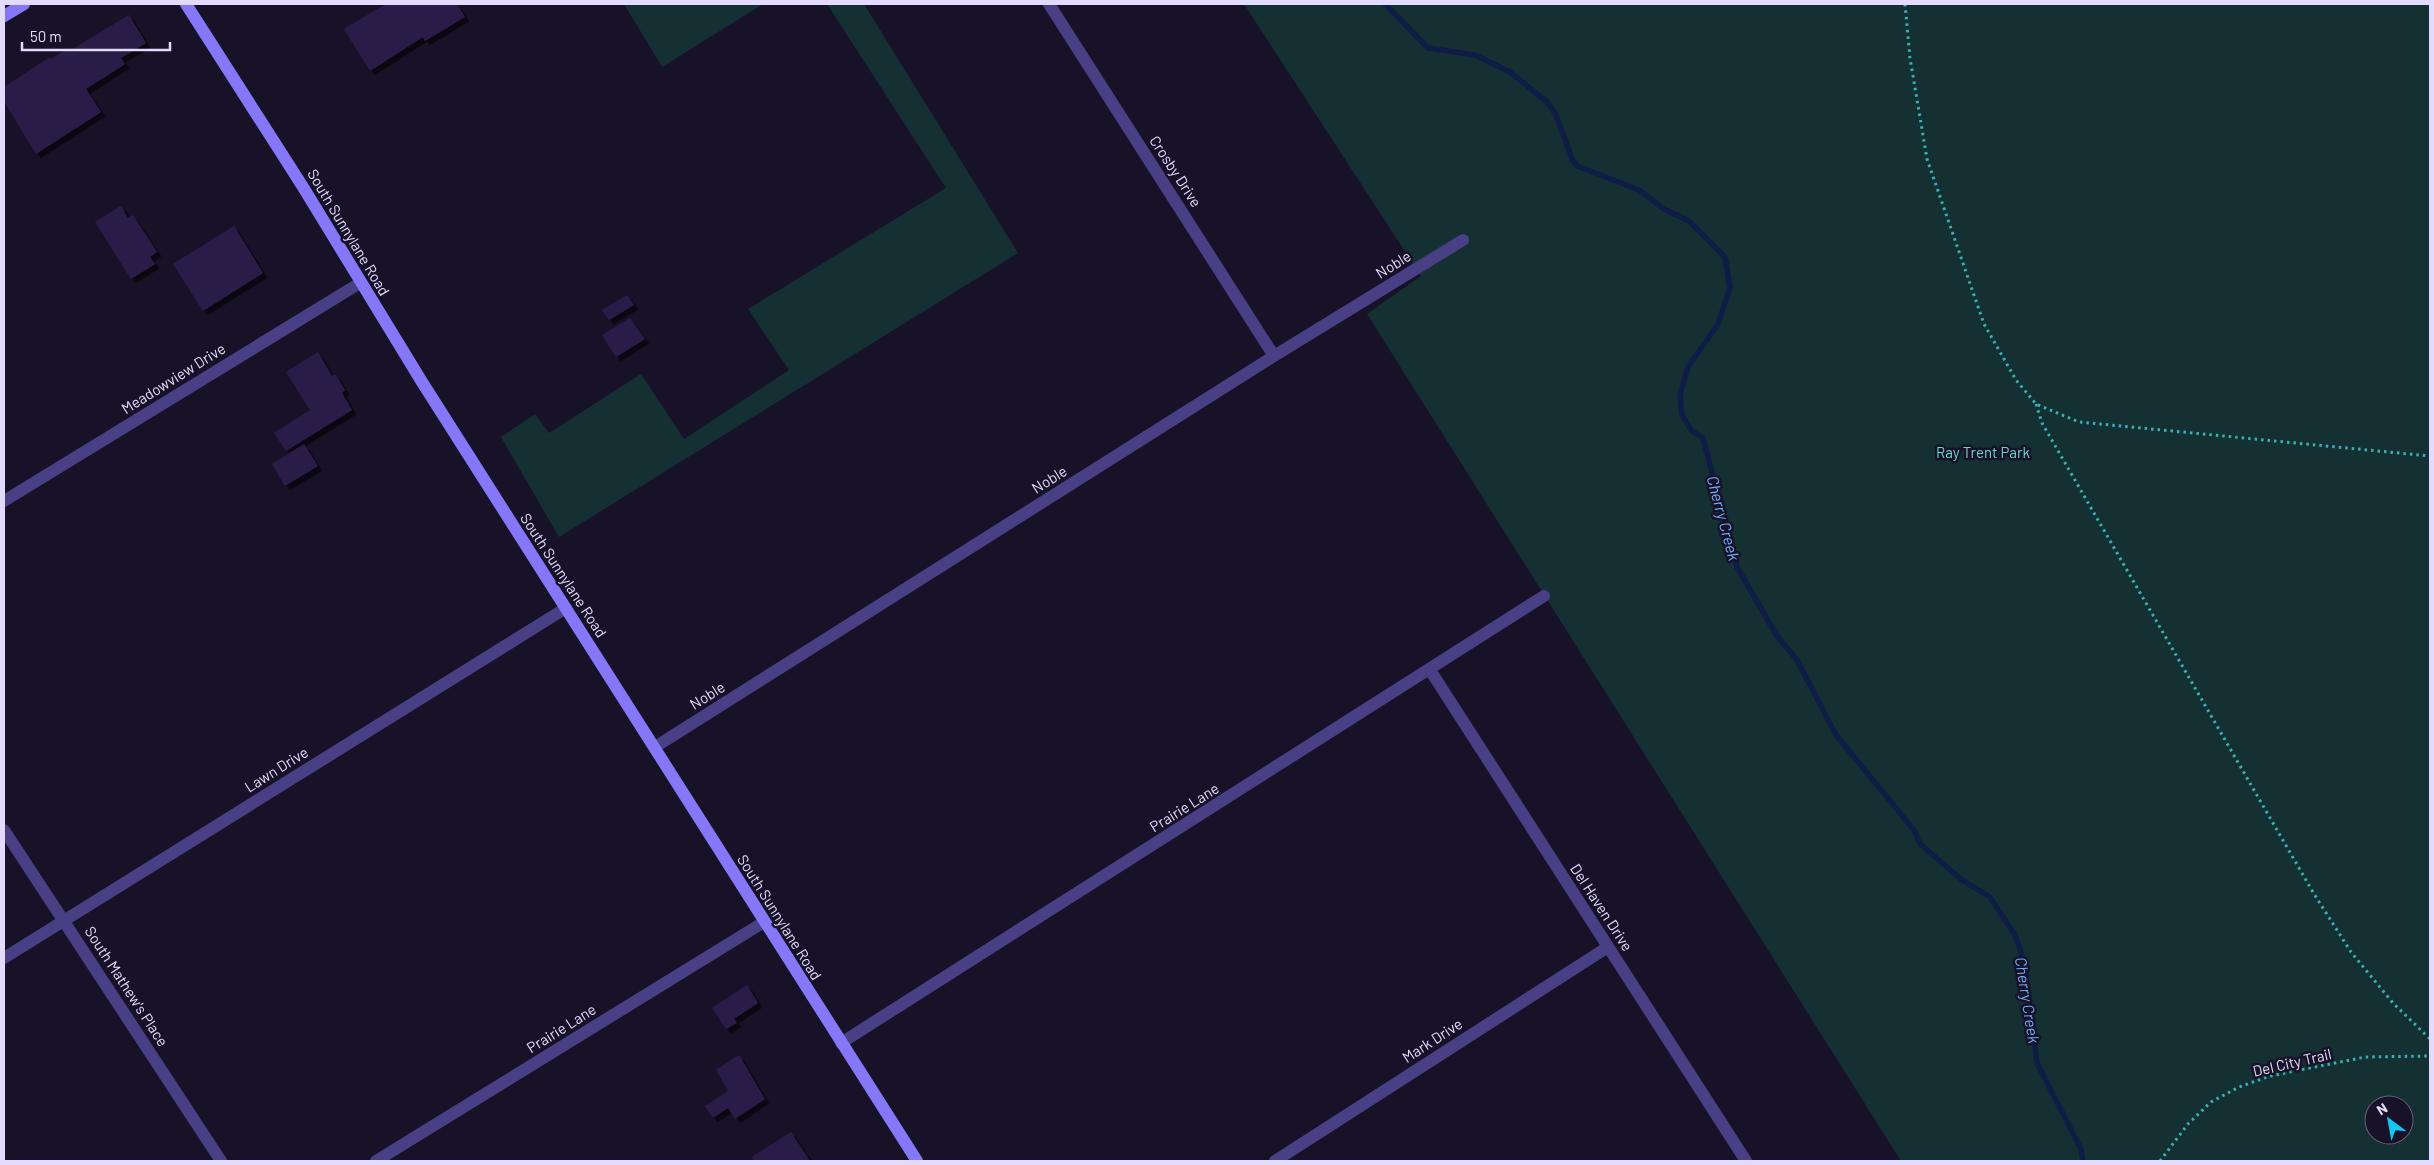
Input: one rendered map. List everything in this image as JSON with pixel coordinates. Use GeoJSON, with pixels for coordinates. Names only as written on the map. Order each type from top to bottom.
{"type":"FeatureCollection","features":[{"type":"Feature","properties":{"kind":"main road"},"geometry":{"type":"LineString","coordinates":[[4,16],[24,4]]}},
{"type":"Feature","properties":{"kind":"main road","name":"South Sunnylane Road"},"geometry":{"type":"LineString","coordinates":[[186,4],[303,187],[360,283],[917,1161]]}},
{"type":"Feature","properties":{"kind":"street","name":"Crosby Drive"},"geometry":{"type":"LineString","coordinates":[[1049,4],[1274,356]]}},
{"type":"Feature","properties":{"kind":"street","name":"Noble"},"geometry":{"type":"LineString","coordinates":[[655,747],[1274,356],[1462,240]]}},
{"type":"Feature","properties":{"kind":"street","name":"Meadowview Drive"},"geometry":{"type":"LineString","coordinates":[[4,501],[360,283]]}},
{"type":"Feature","properties":{"kind":"street","name":"Prairie Lane"},"geometry":{"type":"LineString","coordinates":[[841,1043],[1544,596]]}},
{"type":"Feature","properties":{"kind":"street","name":"Lawn Drive"},"geometry":{"type":"LineString","coordinates":[[4,958],[566,608]]}},
{"type":"Feature","properties":{"kind":"street","name":"Del Haven Drive"},"geometry":{"type":"LineString","coordinates":[[1430,670],[1746,1161]]}},
{"type":"Feature","properties":{"kind":"street","name":"South Mathew's Place"},"geometry":{"type":"LineString","coordinates":[[4,830],[221,1161]]}},
{"type":"Feature","properties":{"kind":"street","name":"Prairie Lane"},"geometry":{"type":"LineString","coordinates":[[376,1161],[764,922]]}},
{"type":"Feature","properties":{"kind":"street","name":"Mark Drive"},"geometry":{"type":"LineString","coordinates":[[1274,1161],[1608,947]]}},
{"type":"Feature","properties":{"kind":"path"},"geometry":{"type":"LineString","coordinates":[[1905,4],[1910,58],[1927,159],[1984,324],[2016,380],[2036,404],[2042,424],[2319,902],[2351,952],[2393,1003],[2430,1039]]}},
{"type":"Feature","properties":{"kind":"path"},"geometry":{"type":"LineString","coordinates":[[2036,404],[2079,422],[2430,456]]}},
{"type":"Feature","properties":{"kind":"path","name":"Del City Trail"},"geometry":{"type":"LineString","coordinates":[[2160,1161],[2188,1124],[2211,1102],[2239,1087],[2270,1076],[2365,1057],[2430,1056]]}},
{"type":"Feature","properties":{"kind":"green space"},"geometry":{"type":"Polygon","coordinates":[[[624,4],[763,4],[662,67],[624,4]]]}},
{"type":"Feature","properties":{"kind":"green space"},"geometry":{"type":"Polygon","coordinates":[[[827,4],[864,4],[1018,253],[559,537],[501,437],[535,414],[549,433],[641,374],[684,439],[789,370],[748,309],[946,188],[827,4]]]}},
{"type":"Feature","properties":{"kind":"green space","name":"Ray Trent Park"},"geometry":{"type":"Polygon","coordinates":[[[1244,4],[2430,4],[2430,1161],[1901,1161],[1367,314],[1421,276],[1244,4]]]}},
{"type":"Feature","properties":{"kind":"building"},"geometry":{"type":"Polygon","coordinates":[[[386,4],[457,4],[465,17],[425,41],[423,37],[370,71],[344,29],[386,4]]]}},
{"type":"Feature","properties":{"kind":"building"},"geometry":{"type":"Polygon","coordinates":[[[129,15],[146,43],[121,58],[125,64],[86,89],[101,112],[36,154],[4,101],[4,87],[50,57],[51,59],[70,48],[71,50],[129,15]]]}},
{"type":"Feature","properties":{"kind":"building"},"geometry":{"type":"Polygon","coordinates":[[[121,206],[128,218],[133,215],[157,252],[150,257],[155,264],[131,279],[95,222],[121,206]]]}},
{"type":"Feature","properties":{"kind":"building"},"geometry":{"type":"Polygon","coordinates":[[[234,226],[263,273],[203,311],[173,264],[234,226]]]}},
{"type":"Feature","properties":{"kind":"building"},"geometry":{"type":"Polygon","coordinates":[[[627,295],[634,305],[609,320],[602,310],[627,295]]]}},
{"type":"Feature","properties":{"kind":"building"},"geometry":{"type":"Polygon","coordinates":[[[630,318],[645,339],[616,357],[602,335],[630,318]]]}},
{"type":"Feature","properties":{"kind":"building"},"geometry":{"type":"Polygon","coordinates":[[[318,352],[332,376],[335,374],[345,390],[342,393],[352,410],[286,451],[274,433],[310,410],[286,372],[318,352]]]}},
{"type":"Feature","properties":{"kind":"building"},"geometry":{"type":"Polygon","coordinates":[[[304,444],[318,466],[285,486],[272,464],[304,444]]]}},
{"type":"Feature","properties":{"kind":"building"},"geometry":{"type":"Polygon","coordinates":[[[747,985],[758,1003],[734,1019],[737,1023],[726,1029],[712,1008],[747,985]]]}},
{"type":"Feature","properties":{"kind":"building"},"geometry":{"type":"Polygon","coordinates":[[[739,1055],[765,1099],[735,1119],[728,1108],[713,1118],[705,1106],[728,1091],[716,1070],[739,1055]]]}},
{"type":"Feature","properties":{"kind":"building"},"geometry":{"type":"Polygon","coordinates":[[[791,1132],[810,1161],[755,1161],[752,1157],[791,1132]]]}},
{"type":"Feature","properties":{"kind":"waterway","name":"Cherry Creek"},"geometry":{"type":"LineString","coordinates":[[1385,4],[1428,48],[1475,55],[1510,72],[1548,103],[1556,115],[1573,161],[1577,166],[1639,190],[1664,209],[1689,221],[1725,257],[1730,288],[1718,324],[1688,367],[1680,395],[1682,415],[1692,431],[1703,438],[1737,567],[1777,636],[1797,660],[1836,735],[1914,830],[1920,844],[1962,880],[1990,897],[2015,935],[2025,964],[2037,1063],[2081,1149],[2083,1161]]}}]}
